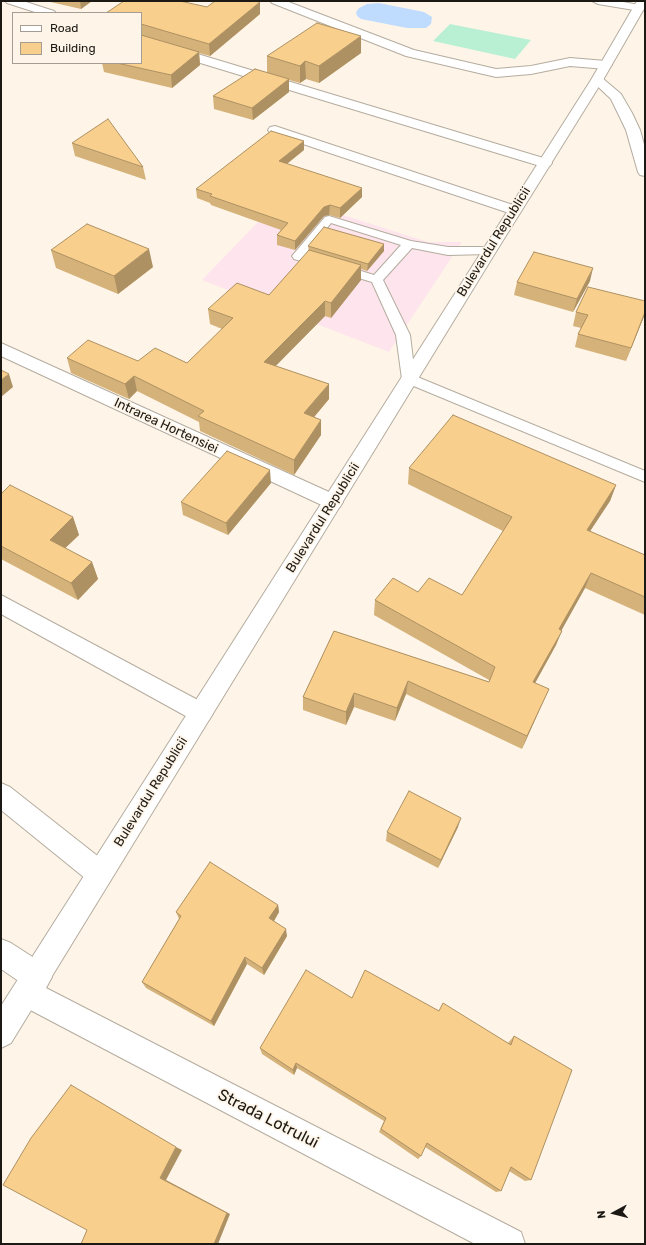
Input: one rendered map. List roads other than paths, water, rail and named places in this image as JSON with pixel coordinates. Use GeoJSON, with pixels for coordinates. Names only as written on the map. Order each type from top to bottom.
{"type":"FeatureCollection","features":[{"type":"Feature","properties":{"kind":"street"},"geometry":{"type":"LineString","coordinates":[[11,1],[47,12]]}},
{"type":"Feature","properties":{"kind":"street"},"geometry":{"type":"LineString","coordinates":[[276,1],[410,53],[496,73],[531,70],[570,62],[606,65]]}},
{"type":"Feature","properties":{"kind":"street"},"geometry":{"type":"LineString","coordinates":[[598,1],[642,5]]}},
{"type":"Feature","properties":{"kind":"street","name":"Bulevardul Republicii"},"geometry":{"type":"LineString","coordinates":[[1,1033],[514,210],[597,80],[642,5]]}},
{"type":"Feature","properties":{"kind":"street"},"geometry":{"type":"LineString","coordinates":[[142,41],[545,163]]}},
{"type":"Feature","properties":{"kind":"street"},"geometry":{"type":"LineString","coordinates":[[597,80],[616,97],[625,113],[645,172]]}},
{"type":"Feature","properties":{"kind":"street"},"geometry":{"type":"LineString","coordinates":[[275,130],[514,210]]}},
{"type":"Feature","properties":{"kind":"street","name":"Intrarea Hortensiei"},"geometry":{"type":"LineString","coordinates":[[1,349],[333,502]]}},
{"type":"Feature","properties":{"kind":"street"},"geometry":{"type":"LineString","coordinates":[[1,604],[201,712]]}},
{"type":"Feature","properties":{"kind":"street"},"geometry":{"type":"LineString","coordinates":[[1,795],[100,874]]}},
{"type":"Feature","properties":{"kind":"street","name":"Strada Lotrului"},"geometry":{"type":"LineString","coordinates":[[1,953],[32,985],[509,1244]]}},
{"type":"Feature","properties":{"kind":"lane"},"geometry":{"type":"LineString","coordinates":[[489,250],[448,251],[410,244],[329,219],[298,256],[377,280],[403,335],[409,379],[645,477]]}},
{"type":"Feature","properties":{"kind":"lane"},"geometry":{"type":"LineString","coordinates":[[377,280],[410,244]]}},
{"type":"Feature","properties":{"kind":"water"},"geometry":{"type":"Polygon","coordinates":[[[379,3],[424,12],[432,17],[431,24],[426,28],[407,28],[361,19],[357,16],[356,12],[359,8],[367,4],[379,3]]]}}]}
